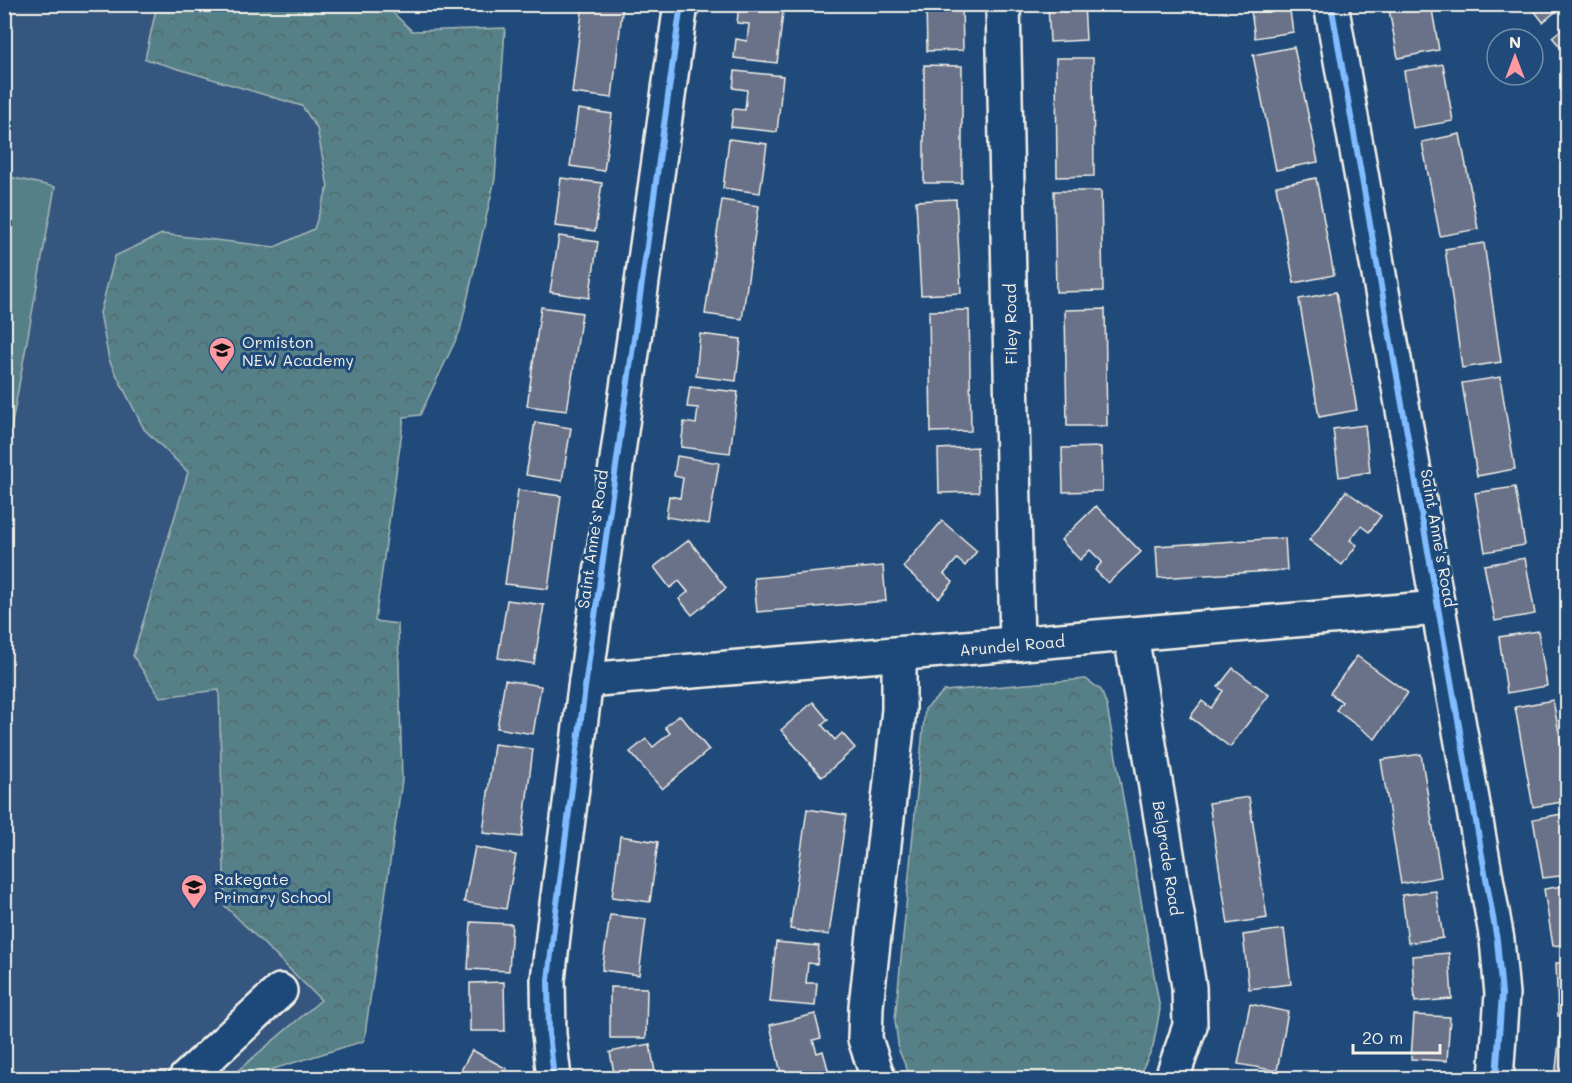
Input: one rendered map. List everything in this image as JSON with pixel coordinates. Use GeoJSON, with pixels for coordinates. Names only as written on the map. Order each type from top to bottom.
{"type":"FeatureCollection","features":[{"type":"Feature","properties":{"kind":"street","name":"Saint Anne's Road"},"geometry":{"type":"LineString","coordinates":[[554,1078],[549,1034],[548,980],[586,680],[681,4]]}},
{"type":"Feature","properties":{"kind":"street","name":"Filey Road"},"geometry":{"type":"LineString","coordinates":[[1003,4],[1017,644]]}},
{"type":"Feature","properties":{"kind":"street","name":"Saint Anne's Road"},"geometry":{"type":"LineString","coordinates":[[1331,4],[1497,940],[1502,994],[1496,1078]]}},
{"type":"Feature","properties":{"kind":"street","name":"Arundel Road"},"geometry":{"type":"LineString","coordinates":[[586,680],[1438,608]]}},
{"type":"Feature","properties":{"kind":"street","name":"Belgrade Road"},"geometry":{"type":"LineString","coordinates":[[1131,635],[1189,987],[1190,1026],[1172,1078]]}},
{"type":"Feature","properties":{"kind":"street"},"geometry":{"type":"LineString","coordinates":[[878,1078],[865,1039],[866,1006],[898,710],[899,654]]}},
{"type":"Feature","properties":{"kind":"street"},"geometry":{"type":"LineString","coordinates":[[186,1078],[280,991]]}},
{"type":"Feature","properties":{"kind":"shaded area","name":"Ormiston NEW Academy"},"geometry":{"type":"Polygon","coordinates":[[[385,4],[412,31],[505,28],[495,179],[460,331],[420,415],[404,417],[375,621],[398,624],[402,780],[364,1041],[267,1071],[269,1078],[5,1078],[5,5],[385,4]]]}},
{"type":"Feature","properties":{"kind":"green space","name":"Ormiston NEW Academy"},"geometry":{"type":"Polygon","coordinates":[[[157,5],[385,5],[412,31],[505,28],[495,179],[460,331],[420,415],[404,417],[375,621],[398,624],[402,780],[364,1041],[267,1071],[269,1078],[229,1078],[321,1000],[225,906],[219,690],[160,697],[133,656],[188,472],[144,429],[109,360],[100,313],[115,256],[162,234],[275,247],[314,229],[328,187],[317,128],[302,106],[145,59],[157,5]]]}},
{"type":"Feature","properties":{"kind":"green space"},"geometry":{"type":"Polygon","coordinates":[[[4,176],[55,187],[5,462],[4,176]]]}},
{"type":"Feature","properties":{"kind":"green space"},"geometry":{"type":"Polygon","coordinates":[[[1086,679],[1101,690],[1107,706],[1160,1009],[1153,1047],[1138,1078],[911,1078],[899,1051],[895,1020],[925,709],[944,691],[1086,679]]]}},
{"type":"Feature","properties":{"kind":"building"},"geometry":{"type":"Polygon","coordinates":[[[583,4],[623,4],[612,98],[572,93],[583,4]]]}},
{"type":"Feature","properties":{"kind":"building"},"geometry":{"type":"Polygon","coordinates":[[[739,4],[784,4],[777,63],[734,58],[736,39],[747,41],[749,24],[737,23],[739,4]]]}},
{"type":"Feature","properties":{"kind":"building"},"geometry":{"type":"Polygon","coordinates":[[[926,4],[962,4],[963,50],[927,51],[926,4]]]}},
{"type":"Feature","properties":{"kind":"building"},"geometry":{"type":"Polygon","coordinates":[[[1048,4],[1084,4],[1086,40],[1050,42],[1048,4]]]}},
{"type":"Feature","properties":{"kind":"building"},"geometry":{"type":"Polygon","coordinates":[[[1250,4],[1289,4],[1293,32],[1255,38],[1250,4]]]}},
{"type":"Feature","properties":{"kind":"building"},"geometry":{"type":"Polygon","coordinates":[[[1388,4],[1431,4],[1439,50],[1398,58],[1388,4]]]}},
{"type":"Feature","properties":{"kind":"building"},"geometry":{"type":"Polygon","coordinates":[[[1529,4],[1565,4],[1543,22],[1529,4]]]}},
{"type":"Feature","properties":{"kind":"building"},"geometry":{"type":"Polygon","coordinates":[[[1568,24],[1568,56],[1552,37],[1568,24]]]}},
{"type":"Feature","properties":{"kind":"building"},"geometry":{"type":"Polygon","coordinates":[[[1294,47],[1318,162],[1276,170],[1253,55],[1294,47]]]}},
{"type":"Feature","properties":{"kind":"building"},"geometry":{"type":"Polygon","coordinates":[[[1056,58],[1093,58],[1094,176],[1057,177],[1056,58]]]}},
{"type":"Feature","properties":{"kind":"building"},"geometry":{"type":"Polygon","coordinates":[[[1443,64],[1453,121],[1413,128],[1404,71],[1443,64]]]}},
{"type":"Feature","properties":{"kind":"building"},"geometry":{"type":"Polygon","coordinates":[[[924,65],[962,66],[962,183],[924,183],[924,65]]]}},
{"type":"Feature","properties":{"kind":"building"},"geometry":{"type":"Polygon","coordinates":[[[735,71],[783,76],[777,132],[731,127],[733,109],[745,110],[747,90],[733,88],[735,71]]]}},
{"type":"Feature","properties":{"kind":"building"},"geometry":{"type":"Polygon","coordinates":[[[578,109],[612,114],[604,171],[570,166],[578,109]]]}},
{"type":"Feature","properties":{"kind":"building"},"geometry":{"type":"Polygon","coordinates":[[[1460,134],[1478,229],[1440,236],[1422,142],[1460,134]]]}},
{"type":"Feature","properties":{"kind":"building"},"geometry":{"type":"Polygon","coordinates":[[[729,139],[767,144],[760,193],[723,188],[729,139]]]}},
{"type":"Feature","properties":{"kind":"building"},"geometry":{"type":"Polygon","coordinates":[[[561,178],[602,183],[595,231],[555,226],[561,178]]]}},
{"type":"Feature","properties":{"kind":"building"},"geometry":{"type":"Polygon","coordinates":[[[1316,178],[1334,275],[1294,283],[1276,186],[1316,178]]]}},
{"type":"Feature","properties":{"kind":"building"},"geometry":{"type":"Polygon","coordinates":[[[1054,191],[1101,191],[1103,291],[1056,292],[1054,191]]]}},
{"type":"Feature","properties":{"kind":"building"},"geometry":{"type":"Polygon","coordinates":[[[956,199],[961,293],[921,295],[916,201],[956,199]]]}},
{"type":"Feature","properties":{"kind":"building"},"geometry":{"type":"Polygon","coordinates":[[[722,200],[759,206],[742,319],[705,314],[722,200]]]}},
{"type":"Feature","properties":{"kind":"building"},"geometry":{"type":"Polygon","coordinates":[[[559,236],[598,242],[589,298],[550,292],[559,236]]]}},
{"type":"Feature","properties":{"kind":"building"},"geometry":{"type":"Polygon","coordinates":[[[1484,243],[1501,362],[1462,368],[1445,249],[1484,243]]]}},
{"type":"Feature","properties":{"kind":"building"},"geometry":{"type":"Polygon","coordinates":[[[1336,292],[1357,410],[1319,417],[1299,299],[1336,292]]]}},
{"type":"Feature","properties":{"kind":"building"},"geometry":{"type":"Polygon","coordinates":[[[541,307],[582,313],[567,411],[527,406],[541,307]]]}},
{"type":"Feature","properties":{"kind":"building"},"geometry":{"type":"Polygon","coordinates":[[[1105,309],[1107,426],[1067,426],[1065,310],[1105,309]]]}},
{"type":"Feature","properties":{"kind":"building"},"geometry":{"type":"Polygon","coordinates":[[[969,310],[971,431],[931,432],[929,311],[969,310]]]}},
{"type":"Feature","properties":{"kind":"building"},"geometry":{"type":"Polygon","coordinates":[[[700,334],[741,339],[736,381],[696,376],[700,334]]]}},
{"type":"Feature","properties":{"kind":"building"},"geometry":{"type":"Polygon","coordinates":[[[1500,377],[1515,469],[1477,476],[1462,383],[1500,377]]]}},
{"type":"Feature","properties":{"kind":"building"},"geometry":{"type":"Polygon","coordinates":[[[690,387],[738,392],[730,453],[681,447],[684,422],[696,424],[698,408],[687,407],[690,387]]]}},
{"type":"Feature","properties":{"kind":"building"},"geometry":{"type":"Polygon","coordinates":[[[535,422],[571,428],[562,481],[526,475],[535,422]]]}},
{"type":"Feature","properties":{"kind":"building"},"geometry":{"type":"Polygon","coordinates":[[[1365,425],[1370,472],[1339,477],[1333,429],[1365,425]]]}},
{"type":"Feature","properties":{"kind":"building"},"geometry":{"type":"Polygon","coordinates":[[[977,447],[979,492],[939,493],[938,449],[977,447]]]}},
{"type":"Feature","properties":{"kind":"building"},"geometry":{"type":"Polygon","coordinates":[[[1101,447],[1102,491],[1063,492],[1062,448],[1101,447]]]}},
{"type":"Feature","properties":{"kind":"building"},"geometry":{"type":"Polygon","coordinates":[[[677,456],[719,463],[709,524],[666,517],[669,496],[680,498],[683,478],[674,476],[677,456]]]}},
{"type":"Feature","properties":{"kind":"building"},"geometry":{"type":"Polygon","coordinates":[[[1515,487],[1525,545],[1485,552],[1475,493],[1515,487]]]}},
{"type":"Feature","properties":{"kind":"building"},"geometry":{"type":"Polygon","coordinates":[[[518,490],[561,496],[548,589],[505,584],[518,490]]]}},
{"type":"Feature","properties":{"kind":"building"},"geometry":{"type":"Polygon","coordinates":[[[1346,491],[1381,516],[1369,532],[1361,526],[1350,540],[1357,545],[1342,565],[1309,540],[1346,491]]]}},
{"type":"Feature","properties":{"kind":"building"},"geometry":{"type":"Polygon","coordinates":[[[1096,506],[1141,552],[1108,583],[1095,570],[1102,562],[1090,550],[1080,560],[1061,540],[1096,506]]]}},
{"type":"Feature","properties":{"kind":"building"},"geometry":{"type":"Polygon","coordinates":[[[942,521],[977,551],[965,566],[957,559],[944,574],[953,582],[939,598],[903,567],[942,521]]]}},
{"type":"Feature","properties":{"kind":"building"},"geometry":{"type":"Polygon","coordinates":[[[1285,538],[1287,570],[1158,578],[1156,546],[1285,538]]]}},
{"type":"Feature","properties":{"kind":"building"},"geometry":{"type":"Polygon","coordinates":[[[689,540],[726,588],[692,615],[679,599],[688,592],[679,581],[670,588],[654,567],[689,540]]]}},
{"type":"Feature","properties":{"kind":"building"},"geometry":{"type":"Polygon","coordinates":[[[1525,558],[1535,614],[1495,621],[1484,565],[1525,558]]]}},
{"type":"Feature","properties":{"kind":"building"},"geometry":{"type":"Polygon","coordinates":[[[883,566],[886,601],[757,612],[754,578],[883,566]]]}},
{"type":"Feature","properties":{"kind":"building"},"geometry":{"type":"Polygon","coordinates":[[[507,600],[544,605],[534,664],[498,658],[507,600]]]}},
{"type":"Feature","properties":{"kind":"building"},"geometry":{"type":"Polygon","coordinates":[[[1538,631],[1547,686],[1507,693],[1499,637],[1538,631]]]}},
{"type":"Feature","properties":{"kind":"building"},"geometry":{"type":"Polygon","coordinates":[[[1357,656],[1408,693],[1375,739],[1336,710],[1342,702],[1330,693],[1357,656]]]}},
{"type":"Feature","properties":{"kind":"building"},"geometry":{"type":"Polygon","coordinates":[[[1233,668],[1269,695],[1230,747],[1190,717],[1202,701],[1211,708],[1223,691],[1218,687],[1233,668]]]}},
{"type":"Feature","properties":{"kind":"building"},"geometry":{"type":"Polygon","coordinates":[[[505,680],[541,686],[533,734],[497,728],[505,680]]]}},
{"type":"Feature","properties":{"kind":"building"},"geometry":{"type":"Polygon","coordinates":[[[1553,700],[1568,782],[1568,801],[1533,807],[1515,707],[1553,700]]]}},
{"type":"Feature","properties":{"kind":"building"},"geometry":{"type":"Polygon","coordinates":[[[813,702],[828,720],[822,725],[835,740],[842,733],[855,748],[822,777],[781,730],[813,702]]]}},
{"type":"Feature","properties":{"kind":"building"},"geometry":{"type":"Polygon","coordinates":[[[680,715],[709,750],[662,789],[630,752],[646,739],[653,747],[670,733],[665,727],[680,715]]]}},
{"type":"Feature","properties":{"kind":"building"},"geometry":{"type":"Polygon","coordinates":[[[494,744],[533,749],[522,837],[483,833],[494,744]]]}},
{"type":"Feature","properties":{"kind":"building"},"geometry":{"type":"Polygon","coordinates":[[[1421,754],[1441,877],[1401,884],[1381,760],[1421,754]]]}},
{"type":"Feature","properties":{"kind":"building"},"geometry":{"type":"Polygon","coordinates":[[[1249,797],[1267,918],[1228,924],[1209,803],[1249,797]]]}},
{"type":"Feature","properties":{"kind":"building"},"geometry":{"type":"Polygon","coordinates":[[[807,809],[846,815],[829,935],[790,929],[807,809]]]}},
{"type":"Feature","properties":{"kind":"building"},"geometry":{"type":"Polygon","coordinates":[[[1568,813],[1568,875],[1543,878],[1533,819],[1568,813]]]}},
{"type":"Feature","properties":{"kind":"building"},"geometry":{"type":"Polygon","coordinates":[[[620,836],[658,842],[650,902],[612,897],[620,836]]]}},
{"type":"Feature","properties":{"kind":"building"},"geometry":{"type":"Polygon","coordinates":[[[475,847],[516,855],[506,909],[464,902],[475,847]]]}},
{"type":"Feature","properties":{"kind":"building"},"geometry":{"type":"Polygon","coordinates":[[[1568,885],[1568,944],[1553,946],[1544,889],[1568,885]]]}},
{"type":"Feature","properties":{"kind":"building"},"geometry":{"type":"Polygon","coordinates":[[[1436,891],[1443,938],[1408,943],[1402,895],[1436,891]]]}},
{"type":"Feature","properties":{"kind":"building"},"geometry":{"type":"Polygon","coordinates":[[[610,915],[646,919],[639,975],[602,970],[610,915]]]}},
{"type":"Feature","properties":{"kind":"building"},"geometry":{"type":"Polygon","coordinates":[[[471,922],[512,924],[509,971],[468,969],[471,922]]]}},
{"type":"Feature","properties":{"kind":"building"},"geometry":{"type":"Polygon","coordinates":[[[1284,929],[1291,984],[1249,989],[1243,935],[1284,929]]]}},
{"type":"Feature","properties":{"kind":"building"},"geometry":{"type":"Polygon","coordinates":[[[776,942],[819,946],[817,964],[808,963],[806,983],[817,983],[815,1006],[770,1002],[776,942]]]}},
{"type":"Feature","properties":{"kind":"building"},"geometry":{"type":"Polygon","coordinates":[[[1449,953],[1452,999],[1415,1002],[1412,956],[1449,953]]]}},
{"type":"Feature","properties":{"kind":"building"},"geometry":{"type":"Polygon","coordinates":[[[1556,963],[1568,963],[1568,1016],[1558,1016],[1556,963]]]}},
{"type":"Feature","properties":{"kind":"building"},"geometry":{"type":"Polygon","coordinates":[[[504,982],[505,1031],[470,1031],[470,983],[504,982]]]}},
{"type":"Feature","properties":{"kind":"building"},"geometry":{"type":"Polygon","coordinates":[[[610,987],[647,988],[646,1038],[610,1038],[610,987]]]}},
{"type":"Feature","properties":{"kind":"building"},"geometry":{"type":"Polygon","coordinates":[[[1250,1004],[1288,1012],[1277,1071],[1238,1064],[1250,1004]]]}},
{"type":"Feature","properties":{"kind":"building"},"geometry":{"type":"Polygon","coordinates":[[[815,1014],[821,1038],[813,1040],[817,1053],[823,1051],[829,1073],[805,1078],[782,1078],[770,1025],[815,1014]]]}},
{"type":"Feature","properties":{"kind":"building"},"geometry":{"type":"Polygon","coordinates":[[[1414,1015],[1450,1017],[1447,1061],[1411,1059],[1414,1015]]]}},
{"type":"Feature","properties":{"kind":"building"},"geometry":{"type":"Polygon","coordinates":[[[1560,1033],[1568,1034],[1568,1078],[1555,1078],[1560,1033]]]}},
{"type":"Feature","properties":{"kind":"building"},"geometry":{"type":"Polygon","coordinates":[[[650,1044],[656,1078],[615,1078],[610,1052],[650,1044]]]}},
{"type":"Feature","properties":{"kind":"building"},"geometry":{"type":"Polygon","coordinates":[[[472,1050],[507,1069],[502,1078],[457,1078],[472,1050]]]}},
{"type":"Feature","properties":{"kind":"cycle path"},"geometry":{"type":"LineString","coordinates":[[554,1078],[549,1034],[548,980],[554,927],[586,680],[681,4]]}},
{"type":"Feature","properties":{"kind":"cycle path"},"geometry":{"type":"LineString","coordinates":[[1331,4],[1497,940],[1502,994],[1496,1078]]}},
{"type":"Feature","properties":{"kind":"place","name":"Ormiston NEW Academy"},"geometry":{"type":"Point","coordinates":[222,373]}},
{"type":"Feature","properties":{"kind":"place","name":"Rakegate Primary School"},"geometry":{"type":"Point","coordinates":[194,910]}}]}
